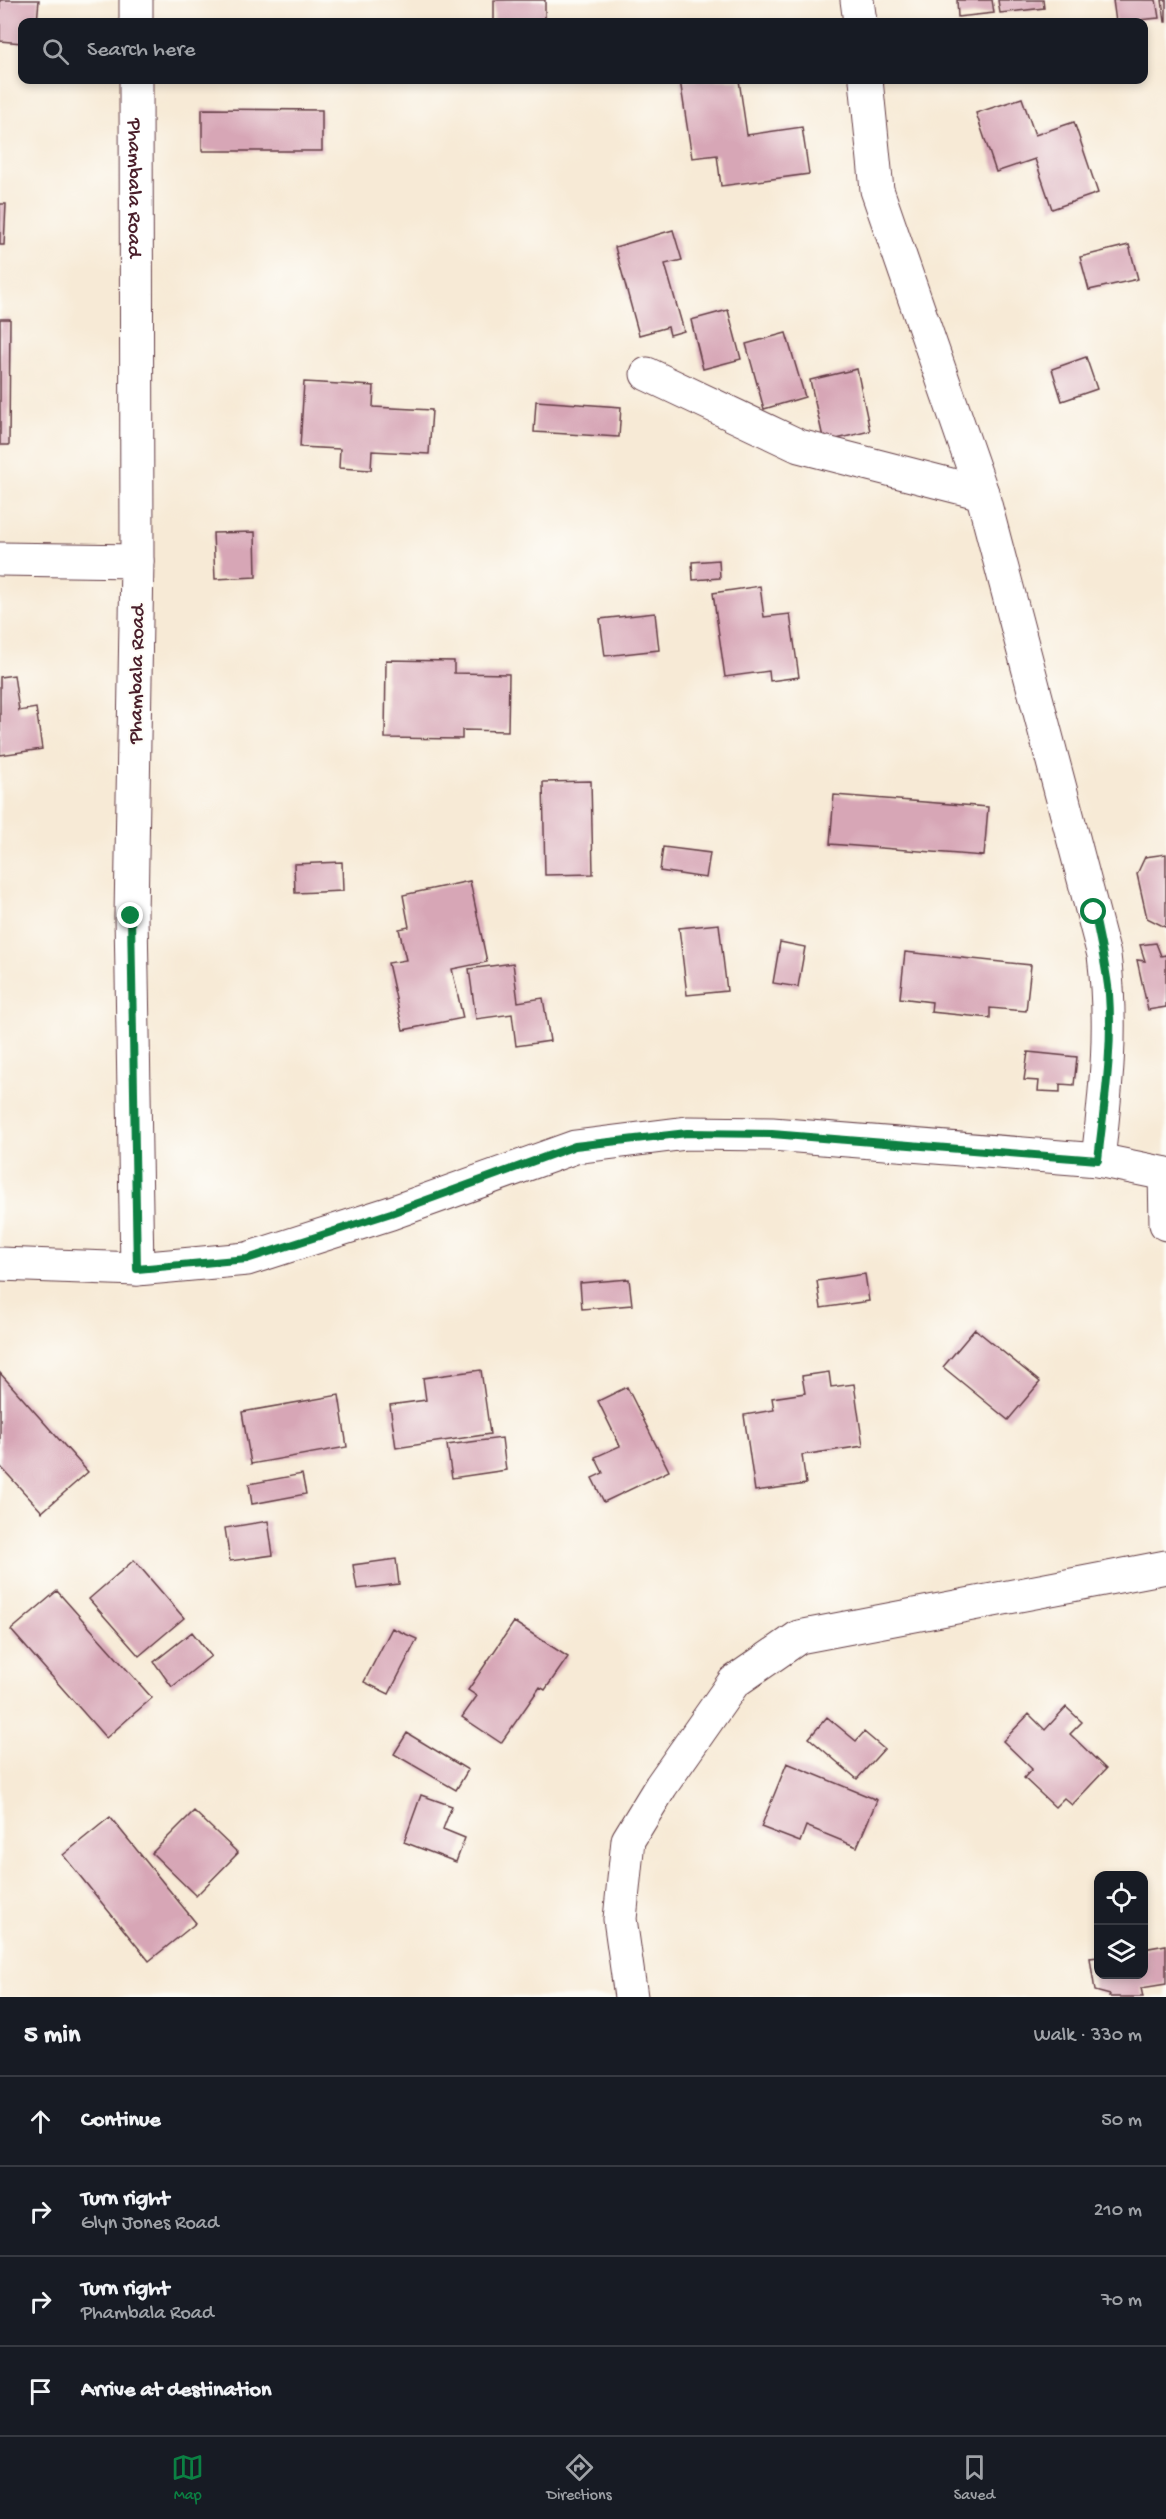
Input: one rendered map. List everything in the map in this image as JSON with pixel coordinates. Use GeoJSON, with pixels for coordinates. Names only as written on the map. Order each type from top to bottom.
{"type":"FeatureCollection","features":[{"type":"Feature","properties":{"kind":"street"},"geometry":{"type":"LineString","coordinates":[[136,0],[136,18]]}},
{"type":"Feature","properties":{"kind":"street"},"geometry":{"type":"LineString","coordinates":[[857,0],[859,18]]}},
{"type":"Feature","properties":{"kind":"street","name":"Phambala Road"},"geometry":{"type":"LineString","coordinates":[[136,84],[137,561],[131,916],[137,1269]]}},
{"type":"Feature","properties":{"kind":"street"},"geometry":{"type":"LineString","coordinates":[[866,84],[877,190],[982,493],[1104,955],[1109,995],[1109,1065],[1098,1160]]}},
{"type":"Feature","properties":{"kind":"street"},"geometry":{"type":"LineString","coordinates":[[647,374],[799,446],[982,493]]}},
{"type":"Feature","properties":{"kind":"street"},"geometry":{"type":"LineString","coordinates":[[0,559],[137,561]]}},
{"type":"Feature","properties":{"kind":"street"},"geometry":{"type":"LineString","coordinates":[[0,1264],[137,1269],[247,1259],[391,1213],[575,1146],[687,1133],[772,1134],[1098,1160],[1166,1174],[1166,1224]]}},
{"type":"Feature","properties":{"kind":"street"},"geometry":{"type":"LineString","coordinates":[[632,1997],[620,1919],[628,1840],[661,1786],[734,1682],[799,1637],[1166,1567]]}},
{"type":"Feature","properties":{"kind":"building"},"geometry":{"type":"Polygon","coordinates":[[[0,0],[39,0],[37,18],[18,18],[18,43],[0,41],[0,0]]]}},
{"type":"Feature","properties":{"kind":"building"},"geometry":{"type":"Polygon","coordinates":[[[494,0],[545,0],[545,18],[494,18],[494,0]]]}},
{"type":"Feature","properties":{"kind":"building"},"geometry":{"type":"Polygon","coordinates":[[[957,0],[992,0],[994,13],[958,17],[957,0]]]}},
{"type":"Feature","properties":{"kind":"building"},"geometry":{"type":"Polygon","coordinates":[[[998,0],[1043,0],[1044,8],[1000,13],[998,0]]]}},
{"type":"Feature","properties":{"kind":"building"},"geometry":{"type":"Polygon","coordinates":[[[1113,0],[1156,0],[1159,18],[1115,18],[1113,0]]]}},
{"type":"Feature","properties":{"kind":"building"},"geometry":{"type":"Polygon","coordinates":[[[1162,0],[1166,0],[1166,22],[1165,22],[1162,0]]]}},
{"type":"Feature","properties":{"kind":"building"},"geometry":{"type":"Polygon","coordinates":[[[681,84],[740,84],[747,135],[802,127],[809,174],[721,186],[717,155],[692,158],[681,84]]]}},
{"type":"Feature","properties":{"kind":"building"},"geometry":{"type":"Polygon","coordinates":[[[1022,98],[1035,135],[1074,122],[1098,193],[1052,209],[1035,159],[996,172],[976,113],[1022,98]]]}},
{"type":"Feature","properties":{"kind":"building"},"geometry":{"type":"Polygon","coordinates":[[[202,109],[322,110],[322,151],[202,151],[202,109]]]}},
{"type":"Feature","properties":{"kind":"building"},"geometry":{"type":"Polygon","coordinates":[[[0,204],[6,204],[4,245],[0,245],[0,204]]]}},
{"type":"Feature","properties":{"kind":"building"},"geometry":{"type":"Polygon","coordinates":[[[673,230],[682,260],[665,264],[684,331],[670,335],[668,327],[639,335],[615,247],[673,230]]]}},
{"type":"Feature","properties":{"kind":"building"},"geometry":{"type":"Polygon","coordinates":[[[1129,245],[1138,279],[1089,290],[1080,257],[1129,245]]]}},
{"type":"Feature","properties":{"kind":"building"},"geometry":{"type":"Polygon","coordinates":[[[728,310],[741,359],[703,369],[691,320],[728,310]]]}},
{"type":"Feature","properties":{"kind":"building"},"geometry":{"type":"Polygon","coordinates":[[[0,319],[10,319],[9,445],[0,445],[0,319]]]}},
{"type":"Feature","properties":{"kind":"building"},"geometry":{"type":"Polygon","coordinates":[[[786,333],[805,397],[764,409],[746,344],[786,333]]]}},
{"type":"Feature","properties":{"kind":"building"},"geometry":{"type":"Polygon","coordinates":[[[1086,357],[1097,389],[1062,401],[1052,369],[1086,357]]]}},
{"type":"Feature","properties":{"kind":"building"},"geometry":{"type":"Polygon","coordinates":[[[857,369],[870,431],[824,442],[810,380],[857,369]]]}},
{"type":"Feature","properties":{"kind":"building"},"geometry":{"type":"Polygon","coordinates":[[[304,382],[374,386],[373,407],[432,410],[429,454],[372,451],[371,470],[339,468],[340,449],[300,447],[304,382]]]}},
{"type":"Feature","properties":{"kind":"building"},"geometry":{"type":"Polygon","coordinates":[[[536,401],[621,407],[619,437],[534,432],[536,401]]]}},
{"type":"Feature","properties":{"kind":"building"},"geometry":{"type":"Polygon","coordinates":[[[255,532],[256,577],[215,579],[213,533],[255,532]]]}},
{"type":"Feature","properties":{"kind":"building"},"geometry":{"type":"Polygon","coordinates":[[[719,560],[720,578],[693,580],[692,562],[719,560]]]}},
{"type":"Feature","properties":{"kind":"building"},"geometry":{"type":"Polygon","coordinates":[[[760,586],[764,617],[790,614],[799,677],[770,681],[769,671],[725,677],[713,593],[760,586]]]}},
{"type":"Feature","properties":{"kind":"building"},"geometry":{"type":"Polygon","coordinates":[[[655,613],[659,650],[605,656],[600,619],[655,613]]]}},
{"type":"Feature","properties":{"kind":"building"},"geometry":{"type":"Polygon","coordinates":[[[386,660],[454,661],[454,673],[509,674],[508,731],[462,730],[462,739],[385,738],[386,660]]]}},
{"type":"Feature","properties":{"kind":"building"},"geometry":{"type":"Polygon","coordinates":[[[14,675],[19,711],[36,708],[42,749],[0,755],[0,677],[14,675]]]}},
{"type":"Feature","properties":{"kind":"building"},"geometry":{"type":"Polygon","coordinates":[[[591,781],[593,874],[545,875],[543,782],[591,781]]]}},
{"type":"Feature","properties":{"kind":"building"},"geometry":{"type":"Polygon","coordinates":[[[834,795],[988,807],[984,856],[830,844],[834,795]]]}},
{"type":"Feature","properties":{"kind":"building"},"geometry":{"type":"Polygon","coordinates":[[[663,847],[710,853],[706,878],[660,871],[663,847]]]}},
{"type":"Feature","properties":{"kind":"building"},"geometry":{"type":"Polygon","coordinates":[[[1166,854],[1165,927],[1147,918],[1137,874],[1145,857],[1166,854]]]}},
{"type":"Feature","properties":{"kind":"building"},"geometry":{"type":"Polygon","coordinates":[[[342,862],[343,891],[295,893],[294,864],[342,862]]]}},
{"type":"Feature","properties":{"kind":"building"},"geometry":{"type":"Polygon","coordinates":[[[470,881],[487,962],[452,969],[463,1018],[403,1030],[388,963],[406,960],[399,929],[409,927],[403,895],[470,881]]]}},
{"type":"Feature","properties":{"kind":"building"},"geometry":{"type":"Polygon","coordinates":[[[719,924],[727,991],[687,995],[679,928],[719,924]]]}},
{"type":"Feature","properties":{"kind":"building"},"geometry":{"type":"Polygon","coordinates":[[[780,942],[805,947],[798,987],[773,983],[780,942]]]}},
{"type":"Feature","properties":{"kind":"building"},"geometry":{"type":"Polygon","coordinates":[[[1156,943],[1161,956],[1166,955],[1166,1007],[1148,1010],[1137,960],[1145,961],[1140,945],[1156,943]]]}},
{"type":"Feature","properties":{"kind":"building"},"geometry":{"type":"Polygon","coordinates":[[[905,952],[1031,965],[1026,1011],[990,1008],[990,1018],[931,1012],[932,1002],[900,998],[905,952]]]}},
{"type":"Feature","properties":{"kind":"building"},"geometry":{"type":"Polygon","coordinates":[[[513,963],[518,1002],[543,998],[550,1041],[516,1046],[512,1014],[476,1019],[469,969],[513,963]]]}},
{"type":"Feature","properties":{"kind":"building"},"geometry":{"type":"Polygon","coordinates":[[[1028,1052],[1077,1057],[1074,1085],[1060,1084],[1060,1092],[1038,1091],[1039,1081],[1024,1080],[1028,1052]]]}},
{"type":"Feature","properties":{"kind":"building"},"geometry":{"type":"Polygon","coordinates":[[[865,1274],[869,1301],[821,1308],[817,1281],[865,1274]]]}},
{"type":"Feature","properties":{"kind":"building"},"geometry":{"type":"Polygon","coordinates":[[[629,1279],[632,1305],[582,1309],[580,1283],[629,1279]]]}},
{"type":"Feature","properties":{"kind":"building"},"geometry":{"type":"Polygon","coordinates":[[[975,1329],[1040,1382],[1008,1420],[943,1367],[975,1329]]]}},
{"type":"Feature","properties":{"kind":"building"},"geometry":{"type":"Polygon","coordinates":[[[481,1370],[490,1434],[396,1448],[390,1405],[426,1400],[423,1378],[481,1370]]]}},
{"type":"Feature","properties":{"kind":"building"},"geometry":{"type":"Polygon","coordinates":[[[829,1372],[831,1387],[854,1384],[863,1446],[802,1455],[806,1484],[755,1491],[744,1415],[774,1410],[772,1398],[805,1393],[802,1376],[829,1372]]]}},
{"type":"Feature","properties":{"kind":"building"},"geometry":{"type":"Polygon","coordinates":[[[0,1373],[88,1472],[42,1512],[0,1466],[0,1373]]]}},
{"type":"Feature","properties":{"kind":"building"},"geometry":{"type":"Polygon","coordinates":[[[627,1387],[669,1471],[604,1502],[592,1478],[603,1473],[595,1457],[620,1446],[598,1401],[627,1387]]]}},
{"type":"Feature","properties":{"kind":"building"},"geometry":{"type":"Polygon","coordinates":[[[339,1395],[347,1447],[251,1464],[242,1412],[339,1395]]]}},
{"type":"Feature","properties":{"kind":"building"},"geometry":{"type":"Polygon","coordinates":[[[502,1438],[506,1470],[452,1478],[447,1445],[502,1438]]]}},
{"type":"Feature","properties":{"kind":"building"},"geometry":{"type":"Polygon","coordinates":[[[302,1474],[306,1494],[252,1504],[249,1484],[302,1474]]]}},
{"type":"Feature","properties":{"kind":"building"},"geometry":{"type":"Polygon","coordinates":[[[268,1521],[273,1555],[230,1561],[225,1528],[268,1521]]]}},
{"type":"Feature","properties":{"kind":"building"},"geometry":{"type":"Polygon","coordinates":[[[396,1559],[399,1584],[357,1589],[353,1565],[396,1559]]]}},
{"type":"Feature","properties":{"kind":"building"},"geometry":{"type":"Polygon","coordinates":[[[134,1560],[184,1618],[139,1656],[89,1599],[134,1560]]]}},
{"type":"Feature","properties":{"kind":"building"},"geometry":{"type":"Polygon","coordinates":[[[57,1591],[152,1698],[106,1738],[11,1630],[57,1591]]]}},
{"type":"Feature","properties":{"kind":"building"},"geometry":{"type":"Polygon","coordinates":[[[514,1622],[568,1657],[545,1690],[540,1687],[501,1743],[462,1717],[477,1696],[468,1690],[514,1622]]]}},
{"type":"Feature","properties":{"kind":"building"},"geometry":{"type":"Polygon","coordinates":[[[392,1628],[417,1639],[389,1694],[364,1682],[392,1628]]]}},
{"type":"Feature","properties":{"kind":"building"},"geometry":{"type":"Polygon","coordinates":[[[192,1632],[211,1656],[172,1687],[154,1662],[192,1632]]]}},
{"type":"Feature","properties":{"kind":"building"},"geometry":{"type":"Polygon","coordinates":[[[1066,1707],[1082,1722],[1070,1734],[1106,1769],[1072,1805],[1064,1798],[1055,1807],[1024,1778],[1032,1769],[1003,1741],[1029,1714],[1045,1730],[1066,1707]]]}},
{"type":"Feature","properties":{"kind":"building"},"geometry":{"type":"Polygon","coordinates":[[[827,1717],[856,1741],[864,1732],[884,1749],[857,1779],[809,1738],[827,1717]]]}},
{"type":"Feature","properties":{"kind":"building"},"geometry":{"type":"Polygon","coordinates":[[[407,1733],[468,1770],[456,1790],[394,1754],[407,1733]]]}},
{"type":"Feature","properties":{"kind":"building"},"geometry":{"type":"Polygon","coordinates":[[[787,1763],[877,1800],[857,1847],[806,1826],[800,1842],[761,1827],[787,1763]]]}},
{"type":"Feature","properties":{"kind":"building"},"geometry":{"type":"Polygon","coordinates":[[[421,1795],[452,1806],[443,1829],[465,1838],[456,1862],[404,1842],[421,1795]]]}},
{"type":"Feature","properties":{"kind":"building"},"geometry":{"type":"Polygon","coordinates":[[[194,1811],[238,1853],[196,1896],[152,1853],[194,1811]]]}},
{"type":"Feature","properties":{"kind":"building"},"geometry":{"type":"Polygon","coordinates":[[[110,1817],[196,1923],[149,1961],[63,1855],[110,1817]]]}},
{"type":"Feature","properties":{"kind":"building"},"geometry":{"type":"Polygon","coordinates":[[[1166,1945],[1166,1984],[1141,1988],[1143,1997],[1109,1997],[1110,1995],[1095,1991],[1090,1958],[1094,1958],[1094,1979],[1148,1979],[1148,1948],[1166,1945]]]}},
{"type":"Feature","properties":{"kind":"route"},"geometry":{"type":"LineString","coordinates":[[131,916],[137,1269],[247,1259],[391,1213],[575,1146],[687,1133],[772,1134],[1098,1160],[1109,1065],[1109,995],[1104,955],[1094,912]]}}]}
